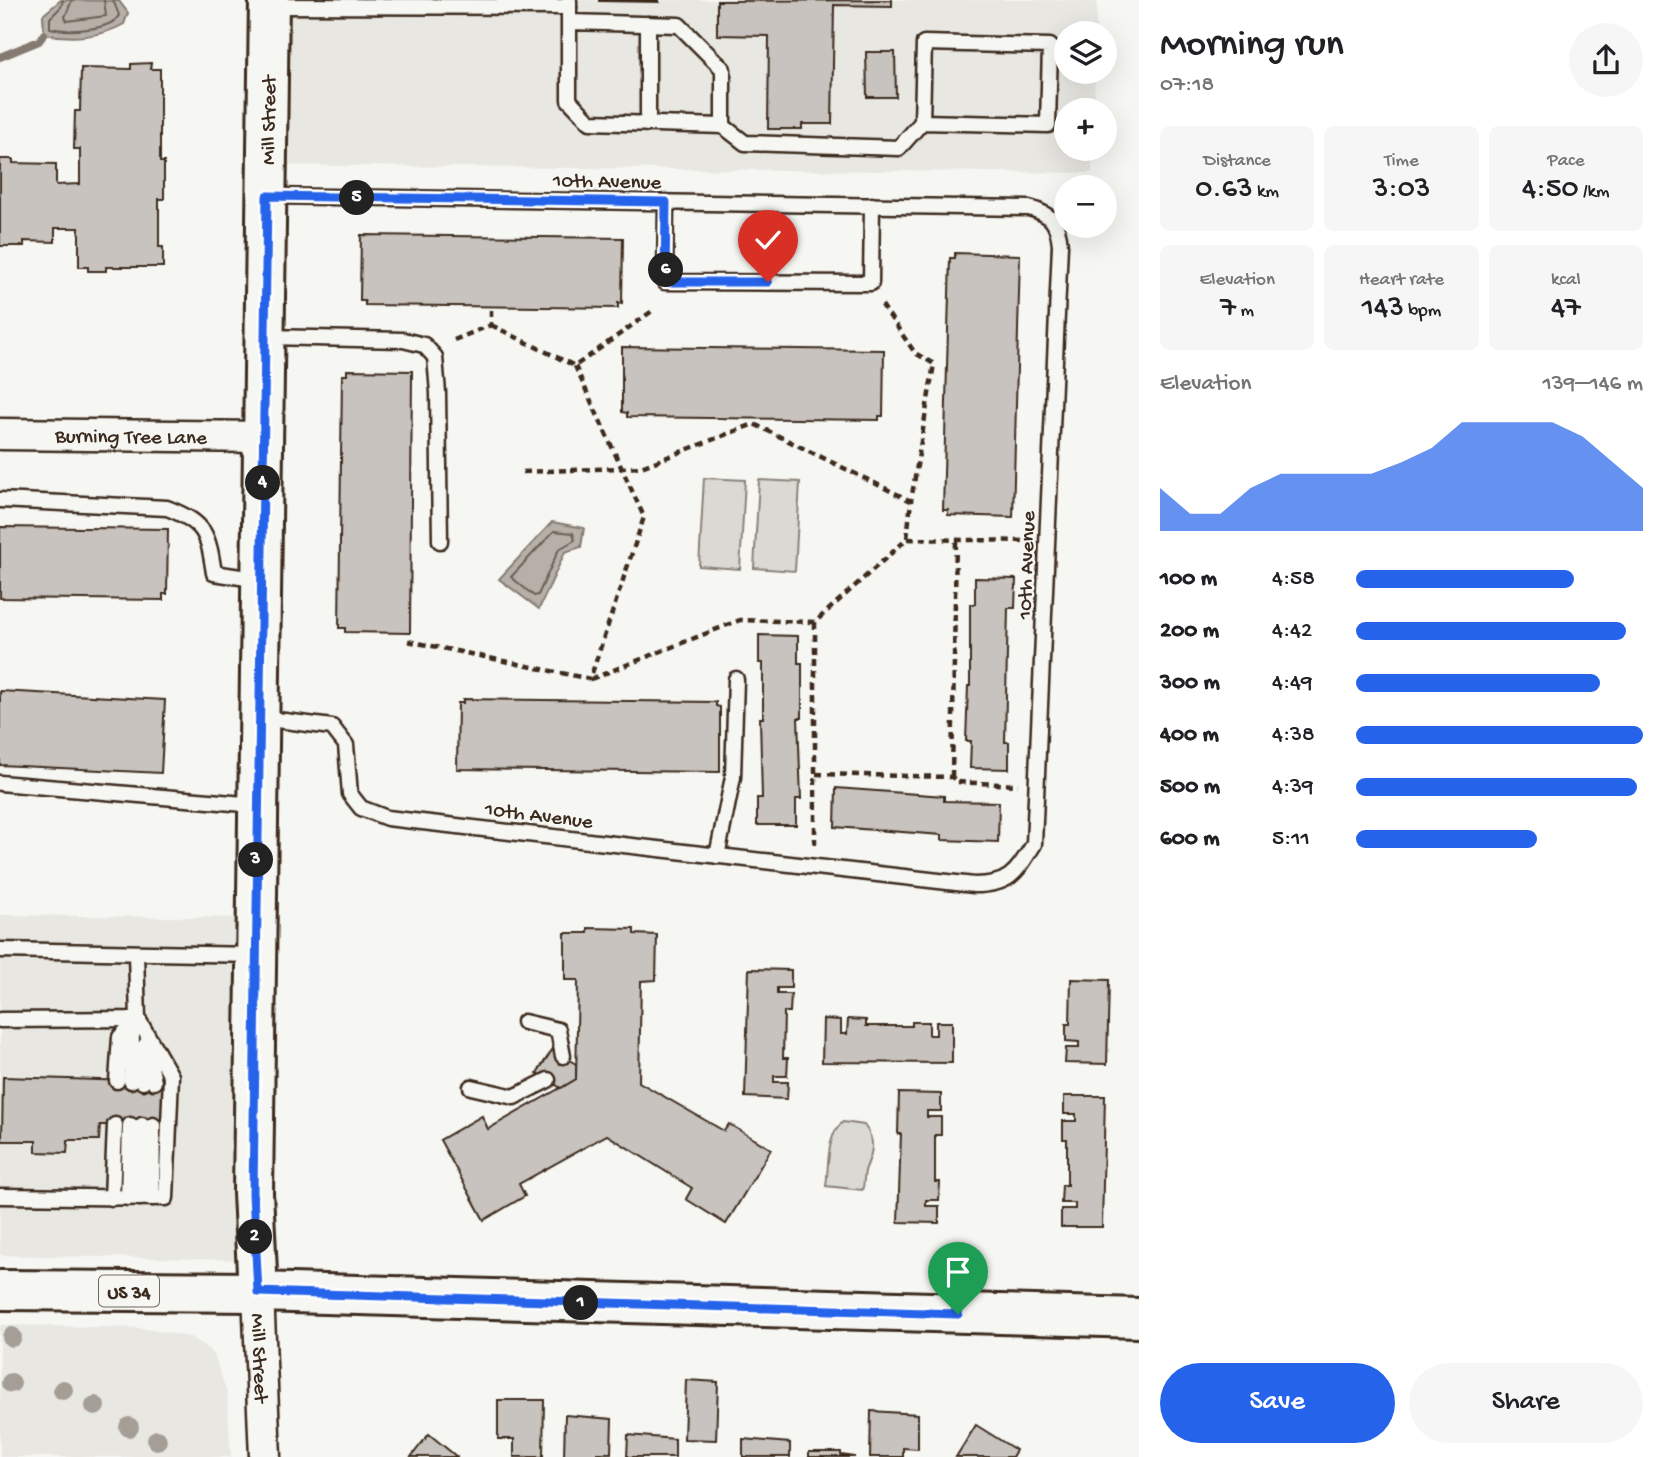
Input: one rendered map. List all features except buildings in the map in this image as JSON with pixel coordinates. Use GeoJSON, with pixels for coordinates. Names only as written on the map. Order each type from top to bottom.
{"type":"FeatureCollection","features":[{"type":"Feature","properties":{"kind":"main road","name":"Mill Street"},"geometry":{"type":"LineString","coordinates":[[258,1292],[253,1194],[255,955],[269,3]]}},
{"type":"Feature","properties":{"kind":"main road","name":"US 34"},"geometry":{"type":"LineString","coordinates":[[0,1290],[258,1292],[1139,1318]]}},
{"type":"Feature","properties":{"kind":"street","name":"Burning Tree Lane"},"geometry":{"type":"LineString","coordinates":[[0,434],[264,437]]}},
{"type":"Feature","properties":{"kind":"street","name":"Mill Street"},"geometry":{"type":"LineString","coordinates":[[258,1292],[265,1457]]}},
{"type":"Feature","properties":{"kind":"lane"},"geometry":{"type":"LineString","coordinates":[[269,3],[569,9],[649,24],[679,25],[723,69],[723,126]]}},
{"type":"Feature","properties":{"kind":"lane"},"geometry":{"type":"LineString","coordinates":[[569,9],[569,100],[590,122],[723,126],[746,143],[899,148],[922,122],[924,43],[1050,46],[1048,125],[922,122]]}},
{"type":"Feature","properties":{"kind":"lane"},"geometry":{"type":"LineString","coordinates":[[648,124],[649,24]]}},
{"type":"Feature","properties":{"kind":"lane","name":"10th Avenue"},"geometry":{"type":"LineString","coordinates":[[260,718],[332,727],[346,745],[351,794],[361,808],[387,818],[995,885],[1008,879],[1020,867],[1034,844],[1060,245],[1058,226],[1046,212],[1029,208],[267,196]]}},
{"type":"Feature","properties":{"kind":"lane"},"geometry":{"type":"LineString","coordinates":[[666,202],[665,282],[871,283],[872,205]]}},
{"type":"Feature","properties":{"kind":"lane"},"geometry":{"type":"LineString","coordinates":[[265,337],[403,340],[424,345],[430,351],[435,357],[438,393],[440,541]]}},
{"type":"Feature","properties":{"kind":"lane"},"geometry":{"type":"LineString","coordinates":[[0,500],[167,508],[193,518],[208,537],[214,573],[262,580]]}},
{"type":"Feature","properties":{"kind":"lane"},"geometry":{"type":"LineString","coordinates":[[717,856],[733,777],[736,679]]}},
{"type":"Feature","properties":{"kind":"lane"},"geometry":{"type":"LineString","coordinates":[[0,783],[258,805]]}},
{"type":"Feature","properties":{"kind":"lane"},"geometry":{"type":"LineString","coordinates":[[0,950],[255,955]]}},
{"type":"Feature","properties":{"kind":"lane"},"geometry":{"type":"LineString","coordinates":[[136,954],[138,1019],[136,1081],[120,1037],[138,1019]]}},
{"type":"Feature","properties":{"kind":"lane"},"geometry":{"type":"LineString","coordinates":[[0,1020],[138,1019]]}},
{"type":"Feature","properties":{"kind":"lane"},"geometry":{"type":"LineString","coordinates":[[0,1196],[166,1198],[171,1076],[138,1019]]}},
{"type":"Feature","properties":{"kind":"lane"},"geometry":{"type":"LineString","coordinates":[[524,1022],[558,1030],[563,1056]]}},
{"type":"Feature","properties":{"kind":"lane"},"geometry":{"type":"LineString","coordinates":[[471,1087],[514,1097],[548,1080]]}},
{"type":"Feature","properties":{"kind":"lane"},"geometry":{"type":"LineString","coordinates":[[112,1198],[135,1125],[140,1198]]}},
{"type":"Feature","properties":{"kind":"path"},"geometry":{"type":"LineString","coordinates":[[882,305],[915,353],[934,364],[907,540]]}},
{"type":"Feature","properties":{"kind":"path"},"geometry":{"type":"LineString","coordinates":[[491,307],[491,325]]}},
{"type":"Feature","properties":{"kind":"path"},"geometry":{"type":"LineString","coordinates":[[575,366],[655,309]]}},
{"type":"Feature","properties":{"kind":"path"},"geometry":{"type":"LineString","coordinates":[[454,340],[491,325],[575,366],[644,517],[590,680]]}},
{"type":"Feature","properties":{"kind":"path"},"geometry":{"type":"LineString","coordinates":[[523,472],[641,467],[754,424],[911,501]]}},
{"type":"Feature","properties":{"kind":"path"},"geometry":{"type":"LineString","coordinates":[[408,641],[590,680],[740,620],[815,622],[907,540],[1031,541]]}},
{"type":"Feature","properties":{"kind":"path"},"geometry":{"type":"LineString","coordinates":[[951,777],[956,540]]}},
{"type":"Feature","properties":{"kind":"path"},"geometry":{"type":"LineString","coordinates":[[815,622],[815,844]]}},
{"type":"Feature","properties":{"kind":"path"},"geometry":{"type":"LineString","coordinates":[[815,774],[951,777],[957,782],[1023,785]]}},
{"type":"Feature","properties":{"kind":"shaded area"},"geometry":{"type":"Polygon","coordinates":[[[270,0],[1097,0],[1096,21],[1054,21],[1054,84],[1095,84],[1094,98],[1054,98],[1054,161],[1092,161],[1092,173],[266,165],[270,0]]]}},
{"type":"Feature","properties":{"kind":"shaded area"},"geometry":{"type":"Polygon","coordinates":[[[704,478],[745,480],[740,569],[699,566],[704,478]]]}},
{"type":"Feature","properties":{"kind":"shaded area"},"geometry":{"type":"Polygon","coordinates":[[[759,480],[800,482],[795,571],[754,568],[759,480]]]}},
{"type":"Feature","properties":{"kind":"shaded area"},"geometry":{"type":"Polygon","coordinates":[[[0,915],[249,918],[248,1260],[0,1255],[0,915]]]}},
{"type":"Feature","properties":{"kind":"shaded area"},"geometry":{"type":"Polygon","coordinates":[[[843,1122],[864,1125],[872,1141],[862,1190],[826,1186],[831,1143],[843,1122]]]}},
{"type":"Feature","properties":{"kind":"shaded area"},"geometry":{"type":"Polygon","coordinates":[[[0,1325],[141,1328],[190,1337],[204,1345],[214,1355],[227,1393],[231,1457],[0,1457],[0,1325]]]}},
{"type":"Feature","properties":{"kind":"water"},"geometry":{"type":"Polygon","coordinates":[[[61,0],[119,1],[128,13],[124,24],[95,35],[64,37],[44,34],[43,15],[61,0]]]}},
{"type":"Feature","properties":{"kind":"water"},"geometry":{"type":"Polygon","coordinates":[[[552,522],[584,528],[581,547],[565,552],[539,609],[499,579],[552,522]]]}},
{"type":"Feature","properties":{"kind":"waterway"},"geometry":{"type":"LineString","coordinates":[[0,57],[39,41],[44,34]]}},
{"type":"Feature","properties":{"kind":"route"},"geometry":{"type":"LineString","coordinates":[[768,282],[665,282],[666,202],[267,196],[253,1194],[258,1292],[958,1314]]}}]}
